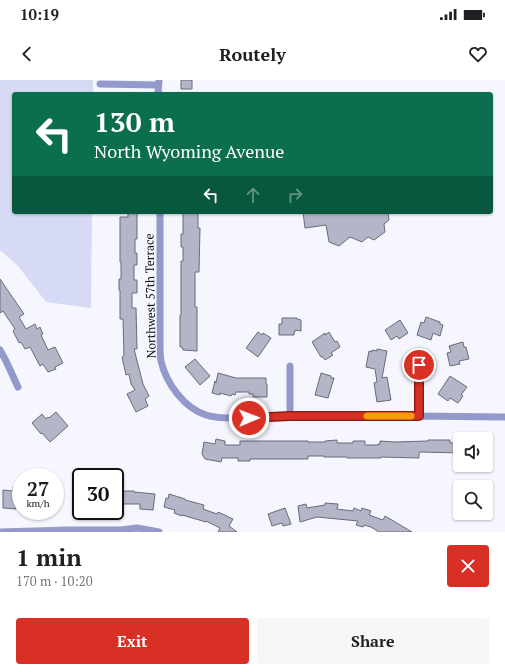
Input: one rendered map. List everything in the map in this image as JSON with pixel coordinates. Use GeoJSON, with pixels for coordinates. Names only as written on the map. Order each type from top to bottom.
{"type":"FeatureCollection","features":[{"type":"Feature","properties":{"kind":"street"},"geometry":{"type":"LineString","coordinates":[[100,84],[158,82]]}},
{"type":"Feature","properties":{"kind":"street","name":"Northwest 57th Terrace"},"geometry":{"type":"LineString","coordinates":[[160,214],[161,361],[165,374],[172,387],[181,399],[206,415],[221,418],[290,416]]}},
{"type":"Feature","properties":{"kind":"street"},"geometry":{"type":"LineString","coordinates":[[0,350],[18,387]]}},
{"type":"Feature","properties":{"kind":"street"},"geometry":{"type":"LineString","coordinates":[[419,365],[419,416]]}},
{"type":"Feature","properties":{"kind":"street"},"geometry":{"type":"LineString","coordinates":[[290,366],[290,416],[505,418]]}},
{"type":"Feature","properties":{"kind":"street"},"geometry":{"type":"LineString","coordinates":[[0,532],[69,530],[121,531],[137,528],[159,532]]}},
{"type":"Feature","properties":{"kind":"shaded area"},"geometry":{"type":"Polygon","coordinates":[[[0,80],[93,80],[93,92],[12,92],[12,214],[92,214],[91,308],[46,302],[18,266],[0,250],[0,80]]]}},
{"type":"Feature","properties":{"kind":"building"},"geometry":{"type":"Polygon","coordinates":[[[181,80],[192,80],[192,89],[181,89],[181,80]]]}},
{"type":"Feature","properties":{"kind":"building"},"geometry":{"type":"Polygon","coordinates":[[[128,214],[137,214],[137,239],[135,239],[135,253],[137,253],[137,265],[134,265],[134,280],[137,280],[137,293],[132,293],[132,308],[136,308],[137,349],[134,349],[143,384],[149,396],[145,399],[148,406],[136,412],[127,394],[135,390],[131,384],[129,374],[126,375],[122,357],[124,356],[123,319],[120,319],[120,217],[128,217],[128,214]]]}},
{"type":"Feature","properties":{"kind":"building"},"geometry":{"type":"Polygon","coordinates":[[[183,214],[198,214],[198,228],[200,228],[199,272],[195,272],[197,351],[183,350],[182,347],[180,347],[181,261],[183,261],[181,234],[183,234],[183,214]]]}},
{"type":"Feature","properties":{"kind":"building"},"geometry":{"type":"Polygon","coordinates":[[[303,214],[388,214],[389,220],[384,224],[385,232],[374,240],[368,237],[362,242],[350,237],[339,246],[329,242],[326,225],[305,228],[303,214]]]}},
{"type":"Feature","properties":{"kind":"building"},"geometry":{"type":"Polygon","coordinates":[[[0,279],[24,314],[19,317],[26,329],[35,324],[37,329],[40,327],[43,334],[41,335],[48,350],[55,347],[63,363],[55,367],[56,369],[48,372],[43,364],[40,366],[30,347],[25,349],[21,342],[19,343],[13,331],[15,329],[3,311],[0,313],[0,279]]]}},
{"type":"Feature","properties":{"kind":"building"},"geometry":{"type":"Polygon","coordinates":[[[426,317],[440,322],[440,324],[443,325],[440,336],[433,333],[431,340],[417,335],[421,322],[424,323],[426,317]]]}},
{"type":"Feature","properties":{"kind":"building"},"geometry":{"type":"Polygon","coordinates":[[[282,318],[297,318],[301,320],[301,331],[295,330],[294,335],[279,335],[279,324],[282,324],[282,318]]]}},
{"type":"Feature","properties":{"kind":"building"},"geometry":{"type":"Polygon","coordinates":[[[400,320],[408,333],[399,339],[397,336],[391,340],[385,330],[400,320]]]}},
{"type":"Feature","properties":{"kind":"building"},"geometry":{"type":"Polygon","coordinates":[[[258,332],[271,338],[258,357],[246,348],[258,332]]]}},
{"type":"Feature","properties":{"kind":"building"},"geometry":{"type":"Polygon","coordinates":[[[329,332],[340,347],[331,353],[333,355],[325,360],[321,357],[312,342],[329,332]]]}},
{"type":"Feature","properties":{"kind":"building"},"geometry":{"type":"Polygon","coordinates":[[[463,342],[469,359],[459,361],[460,364],[450,366],[447,353],[451,352],[449,346],[463,342]]]}},
{"type":"Feature","properties":{"kind":"building"},"geometry":{"type":"Polygon","coordinates":[[[377,349],[387,351],[382,378],[387,377],[391,400],[377,402],[374,383],[377,382],[375,369],[366,367],[369,351],[377,351],[377,349]]]}},
{"type":"Feature","properties":{"kind":"building"},"geometry":{"type":"Polygon","coordinates":[[[195,359],[210,376],[200,385],[185,367],[195,359]]]}},
{"type":"Feature","properties":{"kind":"building"},"geometry":{"type":"Polygon","coordinates":[[[218,373],[236,378],[266,378],[267,397],[253,397],[253,394],[249,394],[249,392],[236,392],[235,395],[232,394],[231,396],[220,393],[220,395],[212,393],[218,373]]]}},
{"type":"Feature","properties":{"kind":"building"},"geometry":{"type":"Polygon","coordinates":[[[321,373],[334,378],[328,398],[315,395],[321,373]]]}},
{"type":"Feature","properties":{"kind":"building"},"geometry":{"type":"Polygon","coordinates":[[[450,376],[467,387],[461,395],[463,396],[458,403],[450,398],[448,401],[438,394],[450,376]]]}},
{"type":"Feature","properties":{"kind":"building"},"geometry":{"type":"Polygon","coordinates":[[[56,412],[68,426],[50,442],[32,423],[42,414],[46,419],[56,412]]]}},
{"type":"Feature","properties":{"kind":"building"},"geometry":{"type":"Polygon","coordinates":[[[216,439],[225,441],[225,445],[240,445],[240,441],[325,442],[337,440],[337,443],[365,441],[365,445],[378,445],[380,444],[380,441],[450,440],[450,443],[453,443],[453,453],[421,452],[419,453],[419,458],[347,458],[308,456],[308,459],[250,459],[250,461],[238,461],[238,458],[222,458],[221,462],[205,459],[202,454],[204,442],[215,444],[216,439]]]}},
{"type":"Feature","properties":{"kind":"building"},"geometry":{"type":"Polygon","coordinates":[[[3,490],[12,491],[12,509],[3,508],[3,490]]]}},
{"type":"Feature","properties":{"kind":"building"},"geometry":{"type":"Polygon","coordinates":[[[124,491],[155,494],[153,510],[140,509],[140,504],[124,504],[124,491]]]}},
{"type":"Feature","properties":{"kind":"building"},"geometry":{"type":"Polygon","coordinates":[[[169,494],[204,505],[203,509],[217,514],[218,512],[233,519],[229,526],[237,532],[218,532],[220,528],[206,521],[174,513],[175,510],[164,507],[166,498],[168,499],[169,494]]]}},
{"type":"Feature","properties":{"kind":"building"},"geometry":{"type":"Polygon","coordinates":[[[325,503],[338,504],[337,509],[353,511],[354,508],[361,511],[362,508],[371,511],[369,515],[383,520],[385,516],[412,532],[379,532],[371,527],[356,525],[358,521],[317,517],[300,522],[298,506],[306,504],[307,508],[325,505],[325,503]]]}},
{"type":"Feature","properties":{"kind":"building"},"geometry":{"type":"Polygon","coordinates":[[[285,508],[291,524],[283,526],[282,523],[272,526],[268,514],[285,508]]]}},
{"type":"Feature","properties":{"kind":"slow traffic"},"geometry":{"type":"LineString","coordinates":[[367,416],[411,416]]}},
{"type":"Feature","properties":{"kind":"route"},"geometry":{"type":"LineString","coordinates":[[249,418],[290,416],[419,416],[419,365]]}}]}
